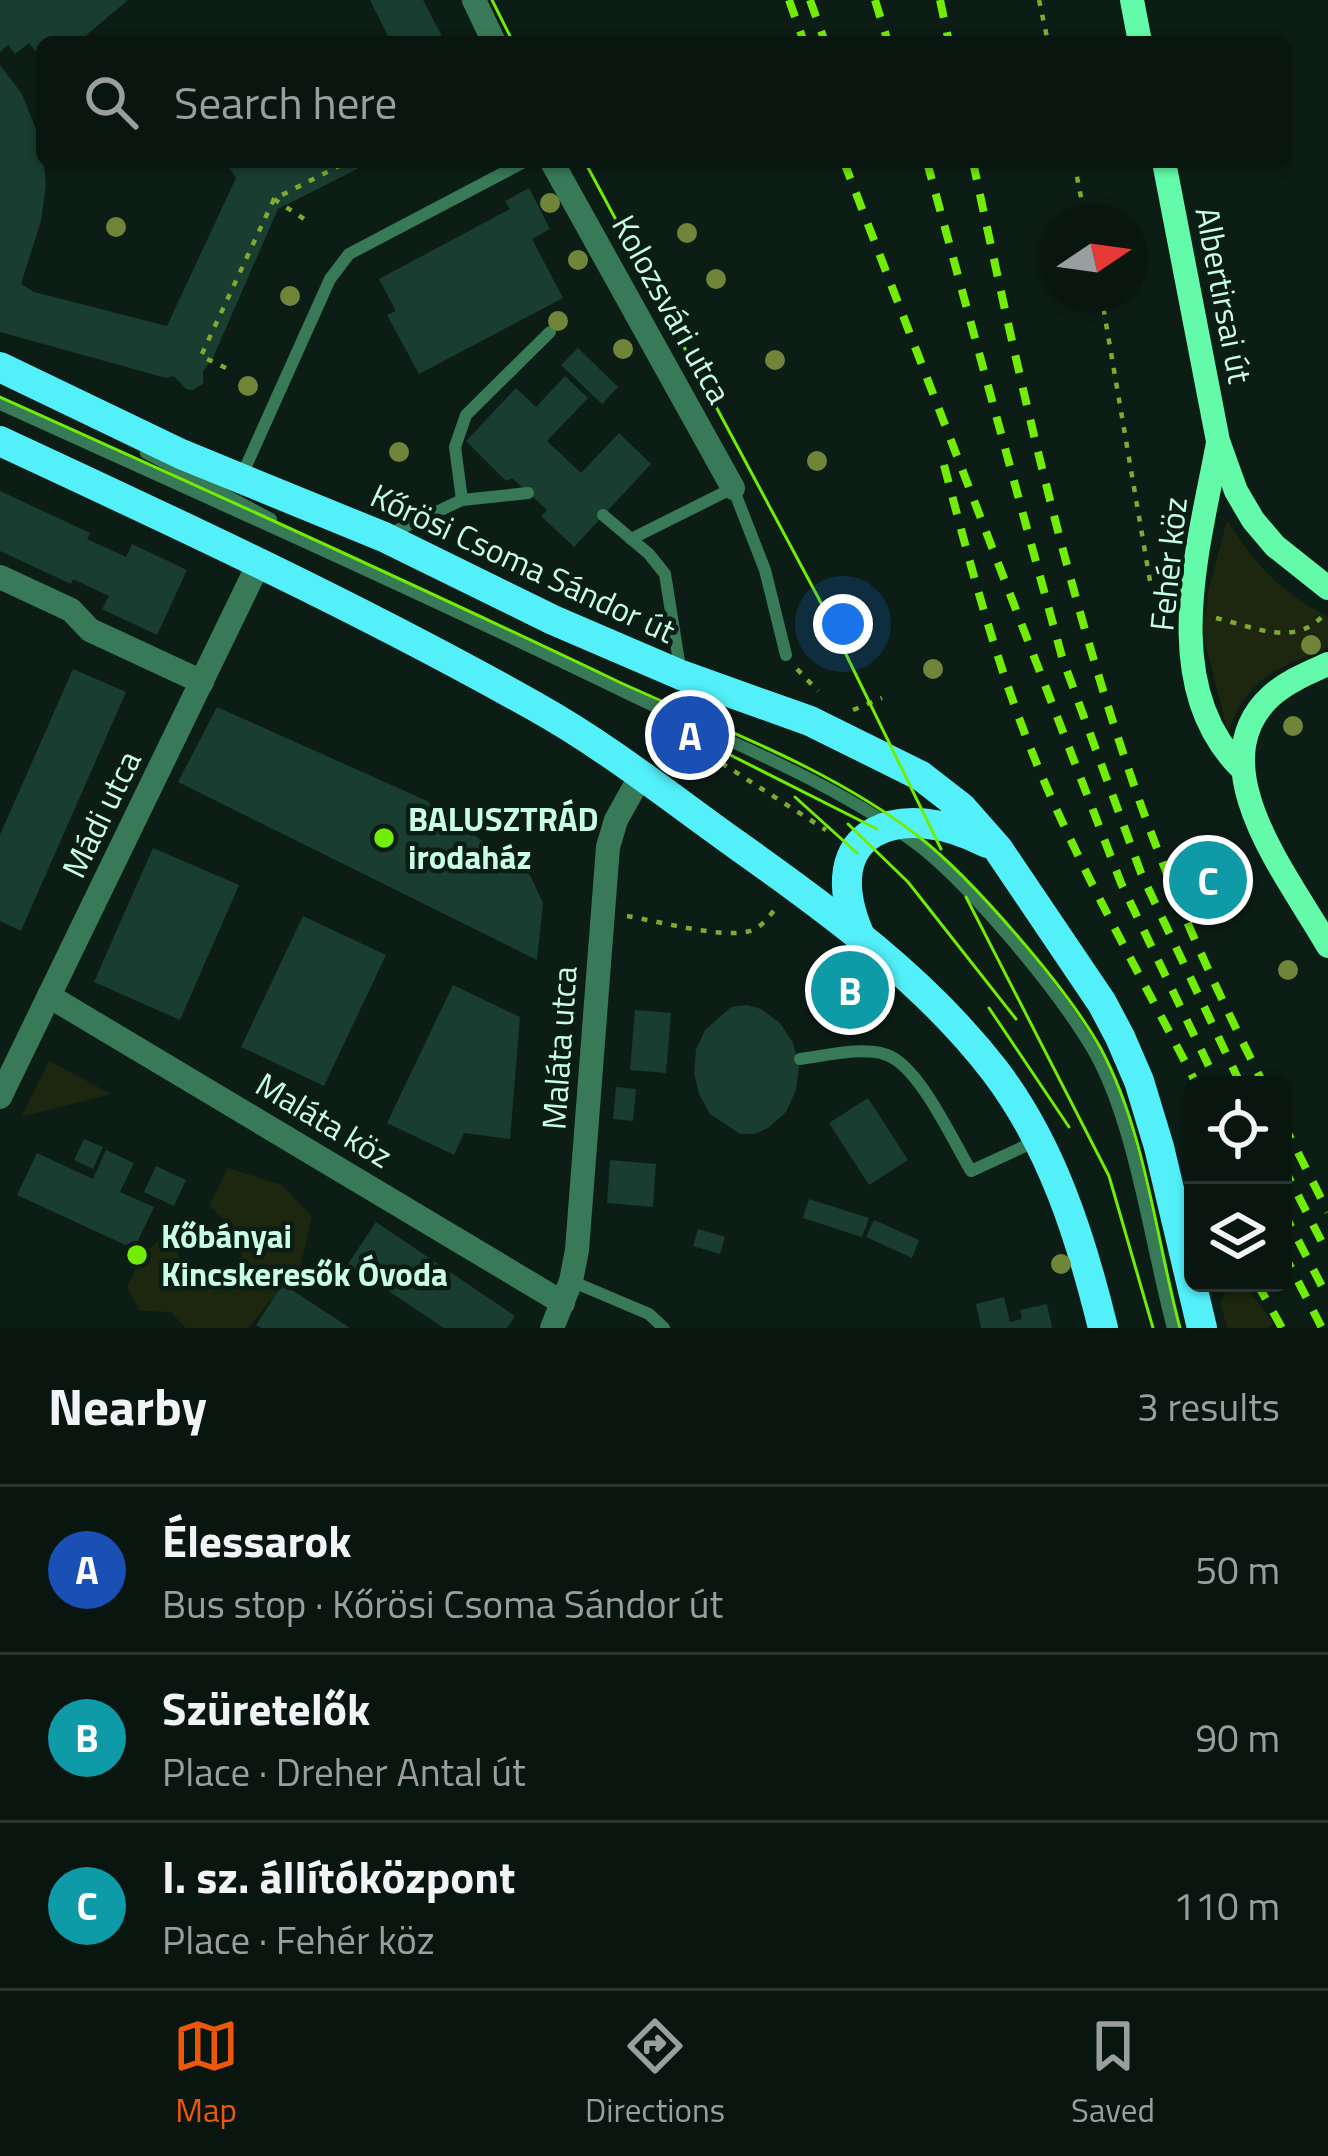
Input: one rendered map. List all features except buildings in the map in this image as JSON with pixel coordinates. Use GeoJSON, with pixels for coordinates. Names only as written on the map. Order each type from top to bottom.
{"type":"FeatureCollection","features":[{"type":"Feature","properties":{"kind":"main road","name":"Kőrösi Csoma Sándor út"},"geometry":{"type":"LineString","coordinates":[[0,367],[127,428],[384,537],[553,620],[681,675],[810,721],[920,776],[961,807],[998,849],[1102,1003],[1139,1081],[1202,1328]]}},
{"type":"Feature","properties":{"kind":"main road"},"geometry":{"type":"LineString","coordinates":[[0,441],[260,561],[538,708],[640,776],[860,937],[958,1028],[998,1074],[1063,1193],[1103,1328]]}},
{"type":"Feature","properties":{"kind":"main road"},"geometry":{"type":"LineString","coordinates":[[860,937],[847,893],[850,865],[866,840],[887,825],[939,823],[998,849]]}},
{"type":"Feature","properties":{"kind":"street"},"geometry":{"type":"LineString","coordinates":[[474,0],[491,36]]}},
{"type":"Feature","properties":{"kind":"street"},"geometry":{"type":"LineString","coordinates":[[1132,0],[1139,36]]}},
{"type":"Feature","properties":{"kind":"street","name":"Kolozsvári utca"},"geometry":{"type":"LineString","coordinates":[[556,168],[734,488]]}},
{"type":"Feature","properties":{"kind":"street","name":"Albertirsai út"},"geometry":{"type":"LineString","coordinates":[[1165,168],[1218,441]]}},
{"type":"Feature","properties":{"kind":"street"},"geometry":{"type":"LineString","coordinates":[[1218,441],[1252,520],[1275,546],[1328,588]]}},
{"type":"Feature","properties":{"kind":"street","name":"Fehér köz"},"geometry":{"type":"LineString","coordinates":[[1218,441],[1199,544],[1192,665],[1205,719],[1218,745],[1241,768],[1251,809],[1328,946]]}},
{"type":"Feature","properties":{"kind":"street","name":"Mádi utca"},"geometry":{"type":"LineString","coordinates":[[0,1096],[260,561]]}},
{"type":"Feature","properties":{"kind":"street"},"geometry":{"type":"LineString","coordinates":[[0,577],[71,610],[90,630],[202,682]]}},
{"type":"Feature","properties":{"kind":"street"},"geometry":{"type":"LineString","coordinates":[[1241,768],[1252,719],[1268,699],[1287,683],[1328,664]]}},
{"type":"Feature","properties":{"kind":"street","name":"Maláta utca"},"geometry":{"type":"LineString","coordinates":[[552,1328],[567,1292],[612,833],[640,776]]}},
{"type":"Feature","properties":{"kind":"street","name":"Maláta köz"},"geometry":{"type":"LineString","coordinates":[[49,996],[567,1292]]}},
{"type":"Feature","properties":{"kind":"lane"},"geometry":{"type":"LineString","coordinates":[[242,477],[330,279],[350,254],[513,168]]}},
{"type":"Feature","properties":{"kind":"lane"},"geometry":{"type":"LineString","coordinates":[[463,500],[455,447],[466,415],[550,332]]}},
{"type":"Feature","properties":{"kind":"lane"},"geometry":{"type":"LineString","coordinates":[[0,404],[773,763],[926,851],[1018,950],[1092,1048],[1119,1107],[1172,1328]]}},
{"type":"Feature","properties":{"kind":"lane"},"geometry":{"type":"LineString","coordinates":[[127,428],[138,449],[329,554]]}},
{"type":"Feature","properties":{"kind":"lane"},"geometry":{"type":"LineString","coordinates":[[631,538],[734,488],[765,570],[786,655]]}},
{"type":"Feature","properties":{"kind":"lane"},"geometry":{"type":"LineString","coordinates":[[384,537],[463,500],[528,493]]}},
{"type":"Feature","properties":{"kind":"lane"},"geometry":{"type":"LineString","coordinates":[[603,515],[665,574],[681,675]]}},
{"type":"Feature","properties":{"kind":"lane"},"geometry":{"type":"LineString","coordinates":[[800,1059],[888,1055],[914,1076],[971,1171],[1038,1140]]}},
{"type":"Feature","properties":{"kind":"lane"},"geometry":{"type":"LineString","coordinates":[[567,1292],[649,1315],[664,1328]]}},
{"type":"Feature","properties":{"kind":"path"},"geometry":{"type":"LineString","coordinates":[[1039,0],[1047,36]]}},
{"type":"Feature","properties":{"kind":"path"},"geometry":{"type":"LineString","coordinates":[[226,368],[201,356],[274,199],[335,168]]}},
{"type":"Feature","properties":{"kind":"path"},"geometry":{"type":"LineString","coordinates":[[1075,168],[1083,204]]}},
{"type":"Feature","properties":{"kind":"path"},"geometry":{"type":"LineString","coordinates":[[274,199],[304,219]]}},
{"type":"Feature","properties":{"kind":"path"},"geometry":{"type":"LineString","coordinates":[[1104,312],[1151,587],[1160,599],[1192,612],[1285,635],[1313,626],[1328,607]]}},
{"type":"Feature","properties":{"kind":"path"},"geometry":{"type":"LineString","coordinates":[[786,655],[812,688],[831,700]]}},
{"type":"Feature","properties":{"kind":"path"},"geometry":{"type":"LineString","coordinates":[[850,711],[882,698]]}},
{"type":"Feature","properties":{"kind":"path"},"geometry":{"type":"LineString","coordinates":[[699,748],[826,830]]}},
{"type":"Feature","properties":{"kind":"path"},"geometry":{"type":"LineString","coordinates":[[603,912],[728,932],[751,931],[767,920],[792,885]]}},
{"type":"Feature","properties":{"kind":"green space"},"geometry":{"type":"Polygon","coordinates":[[[1227,520],[1270,576],[1328,617],[1328,648],[1266,677],[1244,699],[1228,733],[1203,634],[1208,592],[1227,520]]]}},
{"type":"Feature","properties":{"kind":"green space"},"geometry":{"type":"Polygon","coordinates":[[[49,1061],[111,1094],[21,1117],[49,1061]]]}},
{"type":"Feature","properties":{"kind":"green space"},"geometry":{"type":"Polygon","coordinates":[[[228,1168],[282,1185],[312,1216],[295,1288],[272,1299],[248,1328],[186,1328],[171,1312],[140,1311],[127,1287],[144,1253],[165,1235],[194,1279],[224,1281],[242,1261],[240,1234],[209,1206],[228,1168]]]}},
{"type":"Feature","properties":{"kind":"green space"},"geometry":{"type":"Polygon","coordinates":[[[1226,1292],[1251,1292],[1273,1323],[1269,1328],[1227,1328],[1220,1302],[1226,1292]]]}},
{"type":"Feature","properties":{"kind":"tram line"},"geometry":{"type":"LineString","coordinates":[[492,0],[510,36]]}},
{"type":"Feature","properties":{"kind":"tram line"},"geometry":{"type":"LineString","coordinates":[[588,168],[819,599],[941,849]]}},
{"type":"Feature","properties":{"kind":"tram line"},"geometry":{"type":"LineString","coordinates":[[0,397],[773,751],[848,790],[918,836],[1017,936],[1101,1049],[1139,1150],[1180,1328]]}},
{"type":"Feature","properties":{"kind":"tram line"},"geometry":{"type":"LineString","coordinates":[[663,721],[877,829]]}},
{"type":"Feature","properties":{"kind":"tram line"},"geometry":{"type":"LineString","coordinates":[[795,797],[857,853]]}},
{"type":"Feature","properties":{"kind":"tram line"},"geometry":{"type":"LineString","coordinates":[[848,824],[908,882],[1016,1019]]}},
{"type":"Feature","properties":{"kind":"tram line"},"geometry":{"type":"LineString","coordinates":[[966,897],[1109,1176],[1153,1328]]}},
{"type":"Feature","properties":{"kind":"tram line"},"geometry":{"type":"LineString","coordinates":[[989,1008],[1069,1127]]}},
{"type":"Feature","properties":{"kind":"railway"},"geometry":{"type":"LineString","coordinates":[[789,0],[802,36]]}},
{"type":"Feature","properties":{"kind":"railway"},"geometry":{"type":"LineString","coordinates":[[810,0],[823,36]]}},
{"type":"Feature","properties":{"kind":"railway"},"geometry":{"type":"LineString","coordinates":[[875,0],[886,36]]}},
{"type":"Feature","properties":{"kind":"railway"},"geometry":{"type":"LineString","coordinates":[[940,0],[948,36]]}},
{"type":"Feature","properties":{"kind":"railway"},"geometry":{"type":"LineString","coordinates":[[846,168],[1121,883],[1214,1076]]}},
{"type":"Feature","properties":{"kind":"railway"},"geometry":{"type":"LineString","coordinates":[[929,168],[1062,657],[1141,873],[1237,1076]]}},
{"type":"Feature","properties":{"kind":"railway"},"geometry":{"type":"LineString","coordinates":[[974,168],[1045,479],[1110,714],[1179,903],[1260,1076]]}},
{"type":"Feature","properties":{"kind":"railway"},"geometry":{"type":"LineString","coordinates":[[944,465],[994,642],[1030,747],[1088,876],[1192,1076]]}},
{"type":"Feature","properties":{"kind":"railway"},"geometry":{"type":"LineString","coordinates":[[1292,1141],[1328,1212]]}},
{"type":"Feature","properties":{"kind":"railway"},"geometry":{"type":"LineString","coordinates":[[1292,1184],[1328,1254]]}},
{"type":"Feature","properties":{"kind":"railway"},"geometry":{"type":"LineString","coordinates":[[1292,1228],[1328,1298]]}},
{"type":"Feature","properties":{"kind":"railway"},"geometry":{"type":"LineString","coordinates":[[1292,1270],[1322,1328]]}},
{"type":"Feature","properties":{"kind":"railway"},"geometry":{"type":"LineString","coordinates":[[1262,1292],[1282,1328]]}},
{"type":"Feature","properties":{"kind":"place","name":"Élessarok"},"geometry":{"type":"Point","coordinates":[690,735]}},
{"type":"Feature","properties":{"kind":"place","name":"BALUSZTRÁD irodaház"},"geometry":{"type":"Point","coordinates":[384,838]}},
{"type":"Feature","properties":{"kind":"place","name":"I. sz. állítóközpont"},"geometry":{"type":"Point","coordinates":[1208,880]}},
{"type":"Feature","properties":{"kind":"place","name":"Szüretelők"},"geometry":{"type":"Point","coordinates":[850,990]}},
{"type":"Feature","properties":{"kind":"place","name":"Kőbányai Kincskeresők Óvoda"},"geometry":{"type":"Point","coordinates":[137,1255]}}]}
